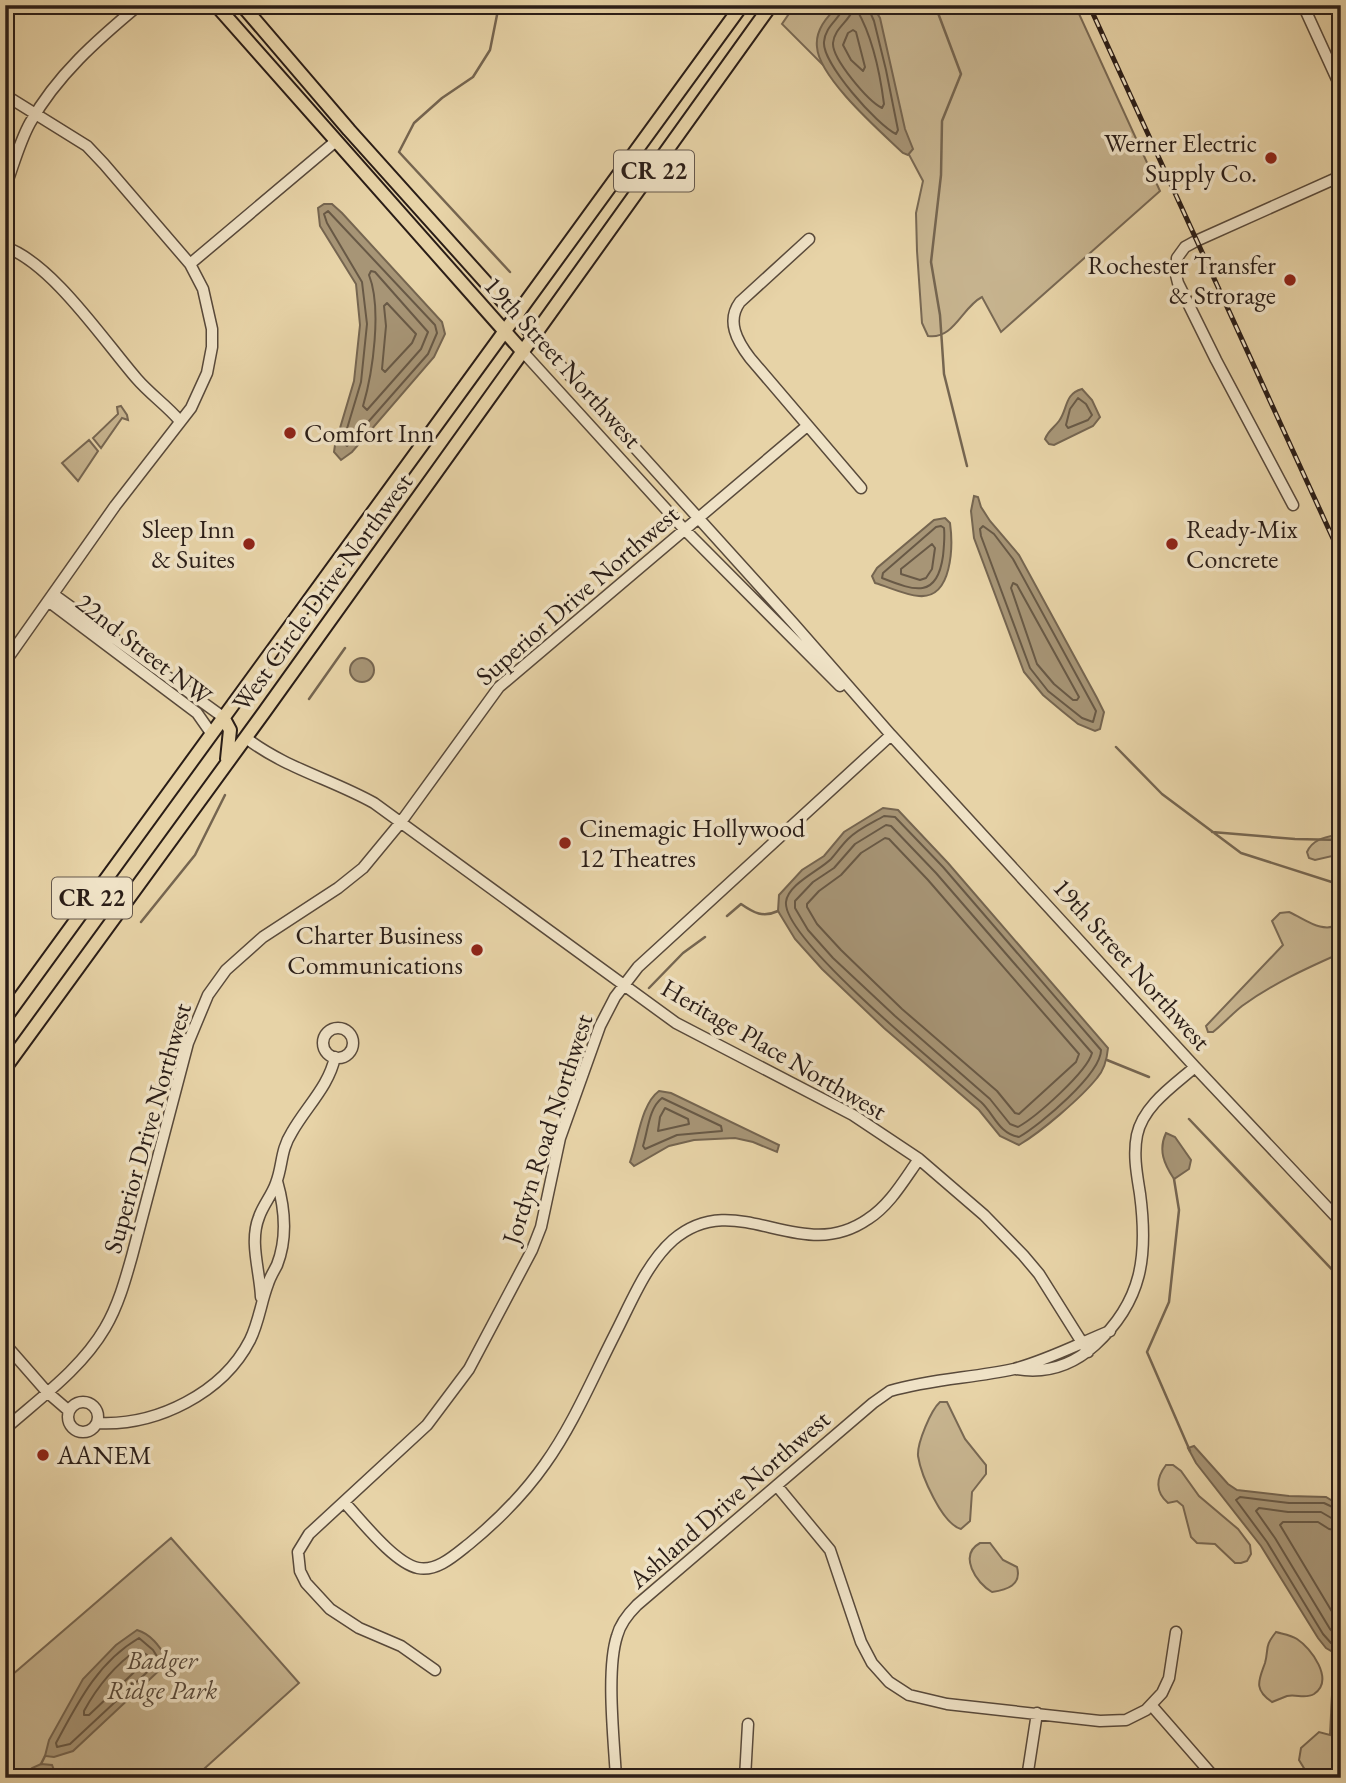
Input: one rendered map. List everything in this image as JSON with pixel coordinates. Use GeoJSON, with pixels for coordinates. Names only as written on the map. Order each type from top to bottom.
{"type":"FeatureCollection","features":[{"type":"Feature","properties":{"kind":"highway"},"geometry":{"type":"LineString","coordinates":[[1336,5],[1341,13]]}},
{"type":"Feature","properties":{"kind":"main road","name":"19th Street Northwest"},"geometry":{"type":"LineString","coordinates":[[216,5],[523,352]]}},
{"type":"Feature","properties":{"kind":"main road","name":"19th Street Northwest"},"geometry":{"type":"LineString","coordinates":[[242,5],[349,130],[534,336]]}},
{"type":"Feature","properties":{"kind":"main road","name":"West Circle Drive Northwest"},"geometry":{"type":"LineString","coordinates":[[5,1018],[742,5]]}},
{"type":"Feature","properties":{"kind":"main road","name":"West Circle Drive Northwest"},"geometry":{"type":"LineString","coordinates":[[5,1068],[246,738],[771,5]]}},
{"type":"Feature","properties":{"kind":"main road"},"geometry":{"type":"LineString","coordinates":[[223,717],[228,723],[231,737],[225,766]]}},
{"type":"Feature","properties":{"kind":"street"},"geometry":{"type":"LineString","coordinates":[[5,188],[36,114],[50,93],[81,55],[139,5]]}},
{"type":"Feature","properties":{"kind":"street"},"geometry":{"type":"LineString","coordinates":[[1303,5],[1341,88]]}},
{"type":"Feature","properties":{"kind":"street"},"geometry":{"type":"LineString","coordinates":[[5,95],[87,146],[190,264],[203,289],[209,309],[212,347],[207,373],[191,408],[179,420],[5,662]]}},
{"type":"Feature","properties":{"kind":"street"},"geometry":{"type":"LineString","coordinates":[[190,264],[336,141]]}},
{"type":"Feature","properties":{"kind":"street"},"geometry":{"type":"LineString","coordinates":[[1293,505],[1178,284],[1175,265],[1180,253],[1196,242],[1341,176]]}},
{"type":"Feature","properties":{"kind":"street"},"geometry":{"type":"LineString","coordinates":[[809,239],[746,295],[736,307],[733,322],[738,341],[744,349],[861,488]]}},
{"type":"Feature","properties":{"kind":"street"},"geometry":{"type":"LineString","coordinates":[[5,247],[26,257],[51,277],[139,383],[166,405],[179,420]]}},
{"type":"Feature","properties":{"kind":"street","name":"19th Street Northwest"},"geometry":{"type":"LineString","coordinates":[[534,336],[891,735],[1341,1223]]}},
{"type":"Feature","properties":{"kind":"street","name":"19th Street Northwest"},"geometry":{"type":"LineString","coordinates":[[523,352],[684,529],[769,617],[891,735]]}},
{"type":"Feature","properties":{"kind":"street","name":"Superior Drive Northwest"},"geometry":{"type":"LineString","coordinates":[[5,1429],[89,1352],[105,1328],[116,1305],[132,1256],[188,1043],[208,996],[226,970],[256,943],[363,868],[401,822],[499,687],[807,426]]}},
{"type":"Feature","properties":{"kind":"street","name":"22nd Street NW"},"geometry":{"type":"LineString","coordinates":[[50,598],[223,717]]}},
{"type":"Feature","properties":{"kind":"street","name":"22nd Street NW"},"geometry":{"type":"LineString","coordinates":[[50,598],[197,713],[211,733]]}},
{"type":"Feature","properties":{"kind":"street","name":"Jordyn Road Northwest"},"geometry":{"type":"LineString","coordinates":[[435,1670],[401,1646],[359,1628],[330,1609],[311,1589],[300,1571],[298,1552],[303,1543],[344,1502],[427,1425],[454,1391],[475,1357],[537,1239],[547,1205],[560,1138],[600,1026],[623,984],[638,967],[891,735]]}},
{"type":"Feature","properties":{"kind":"street","name":"Heritage Place Northwest"},"geometry":{"type":"LineString","coordinates":[[246,738],[299,771],[354,792],[401,822],[676,1023],[853,1115],[919,1159],[984,1215],[1040,1274],[1085,1347]]}},
{"type":"Feature","properties":{"kind":"street"},"geometry":{"type":"LineString","coordinates":[[261,1305],[255,1247],[257,1219],[277,1181],[280,1161],[290,1133],[322,1088],[333,1068],[335,1057]]}},
{"type":"Feature","properties":{"kind":"street","name":"Ashland Drive Northwest"},"geometry":{"type":"LineString","coordinates":[[616,1778],[612,1669],[614,1646],[620,1627],[637,1605],[890,1391],[1015,1368],[1085,1347],[1110,1331],[1132,1298],[1143,1258],[1144,1235],[1135,1156],[1137,1135],[1144,1116],[1158,1099],[1195,1067]]}},
{"type":"Feature","properties":{"kind":"street"},"geometry":{"type":"LineString","coordinates":[[344,1502],[388,1548],[410,1566],[428,1569],[443,1563],[498,1518],[545,1465],[563,1436],[642,1281],[662,1251],[686,1230],[712,1219],[741,1220],[810,1236],[833,1234],[853,1228],[884,1206],[919,1159]]}},
{"type":"Feature","properties":{"kind":"street"},"geometry":{"type":"LineString","coordinates":[[5,1345],[47,1392],[69,1411],[69,1423],[78,1431],[90,1430],[98,1423],[111,1424],[144,1419],[195,1398],[238,1359],[256,1328],[261,1305],[281,1255],[285,1221],[277,1181]]}},
{"type":"Feature","properties":{"kind":"street"},"geometry":{"type":"LineString","coordinates":[[69,1411],[79,1403],[88,1403],[97,1411],[98,1423]]}},
{"type":"Feature","properties":{"kind":"street"},"geometry":{"type":"LineString","coordinates":[[777,1486],[830,1550],[865,1652],[880,1674],[909,1695],[932,1701],[1118,1722],[1140,1714],[1152,1706],[1167,1685],[1176,1632]]}},
{"type":"Feature","properties":{"kind":"street"},"geometry":{"type":"LineString","coordinates":[[1152,1706],[1214,1777]]}},
{"type":"Feature","properties":{"kind":"street"},"geometry":{"type":"LineString","coordinates":[[1027,1778],[1037,1713]]}},
{"type":"Feature","properties":{"kind":"street"},"geometry":{"type":"LineString","coordinates":[[744,1778],[748,1724]]}},
{"type":"Feature","properties":{"kind":"green space"},"geometry":{"type":"Polygon","coordinates":[[[795,5],[1075,5],[1160,191],[1001,332],[982,297],[945,333],[928,336],[922,323],[917,251],[916,213],[923,181],[905,147],[782,24],[795,5]]]}},
{"type":"Feature","properties":{"kind":"green space"},"geometry":{"type":"Polygon","coordinates":[[[121,406],[128,420],[122,418],[101,448],[93,438],[118,414],[117,407],[121,406]]]}},
{"type":"Feature","properties":{"kind":"green space"},"geometry":{"type":"Polygon","coordinates":[[[89,440],[98,451],[78,481],[62,463],[89,440]]]}},
{"type":"Feature","properties":{"kind":"green space"},"geometry":{"type":"Polygon","coordinates":[[[1341,834],[1341,854],[1315,860],[1309,858],[1307,852],[1313,844],[1341,834]]]}},
{"type":"Feature","properties":{"kind":"green space"},"geometry":{"type":"Polygon","coordinates":[[[1289,912],[1321,927],[1341,924],[1341,953],[1265,991],[1242,1006],[1213,1032],[1208,1032],[1206,1026],[1283,945],[1272,921],[1280,913],[1289,912]]]}},
{"type":"Feature","properties":{"kind":"green space"},"geometry":{"type":"Polygon","coordinates":[[[940,1402],[947,1402],[965,1439],[986,1465],[986,1474],[972,1492],[970,1521],[961,1529],[940,1509],[923,1475],[918,1456],[925,1427],[940,1402]]]}},
{"type":"Feature","properties":{"kind":"green space"},"geometry":{"type":"Polygon","coordinates":[[[1166,1465],[1173,1465],[1181,1471],[1199,1496],[1238,1529],[1250,1545],[1251,1554],[1247,1561],[1235,1563],[1215,1544],[1197,1543],[1191,1537],[1183,1506],[1177,1501],[1168,1503],[1159,1490],[1160,1475],[1166,1465]]]}},
{"type":"Feature","properties":{"kind":"green space"},"geometry":{"type":"Polygon","coordinates":[[[1341,1513],[1341,1778],[1310,1778],[1299,1760],[1301,1748],[1319,1732],[1330,1735],[1341,1513]]]}},
{"type":"Feature","properties":{"kind":"green space","name":"Badger Ridge Park"},"geometry":{"type":"Polygon","coordinates":[[[171,1538],[299,1683],[194,1778],[5,1778],[5,1681],[171,1538]]]}},
{"type":"Feature","properties":{"kind":"green space"},"geometry":{"type":"Polygon","coordinates":[[[980,1543],[990,1543],[1003,1560],[1017,1567],[1017,1578],[1012,1585],[992,1592],[975,1576],[970,1554],[980,1543]]]}},
{"type":"Feature","properties":{"kind":"green space"},"geometry":{"type":"Polygon","coordinates":[[[1276,1632],[1297,1639],[1309,1649],[1319,1665],[1322,1681],[1314,1694],[1287,1696],[1272,1702],[1262,1693],[1259,1684],[1268,1644],[1276,1632]]]}},
{"type":"Feature","properties":{"kind":"water"},"geometry":{"type":"Polygon","coordinates":[[[840,5],[872,5],[880,18],[905,129],[913,149],[908,155],[852,103],[820,60],[817,41],[820,29],[840,5]]]}},
{"type":"Feature","properties":{"kind":"water"},"geometry":{"type":"Polygon","coordinates":[[[324,204],[332,204],[342,213],[442,322],[445,334],[434,357],[352,452],[341,460],[334,452],[354,381],[360,325],[356,284],[320,226],[318,208],[324,204]]]}},
{"type":"Feature","properties":{"kind":"water"},"geometry":{"type":"Polygon","coordinates":[[[1082,389],[1092,400],[1100,417],[1093,426],[1054,445],[1049,444],[1045,439],[1062,416],[1069,398],[1082,389]]]}},
{"type":"Feature","properties":{"kind":"water"},"geometry":{"type":"Polygon","coordinates":[[[974,496],[978,497],[990,521],[1019,555],[1097,698],[1104,712],[1100,729],[1095,731],[1078,724],[1043,695],[1024,672],[974,538],[971,511],[974,496]]]}},
{"type":"Feature","properties":{"kind":"water"},"geometry":{"type":"Polygon","coordinates":[[[945,518],[950,523],[950,557],[945,580],[939,589],[930,595],[919,596],[875,583],[872,576],[877,568],[934,520],[945,518]]]}},
{"type":"Feature","properties":{"kind":"water"},"geometry":{"type":"Polygon","coordinates":[[[362,658],[370,662],[374,670],[370,678],[362,682],[354,678],[350,670],[354,662],[362,658]]]}},
{"type":"Feature","properties":{"kind":"water"},"geometry":{"type":"Polygon","coordinates":[[[883,808],[898,810],[948,863],[1108,1048],[1104,1067],[1090,1086],[1071,1105],[1019,1145],[1000,1136],[979,1110],[884,1028],[822,969],[795,939],[778,911],[779,895],[802,870],[824,856],[844,832],[883,808]]]}},
{"type":"Feature","properties":{"kind":"water"},"geometry":{"type":"Polygon","coordinates":[[[659,1091],[671,1093],[779,1145],[777,1152],[735,1138],[694,1140],[669,1146],[634,1166],[630,1162],[644,1114],[659,1091]]]}},
{"type":"Feature","properties":{"kind":"water"},"geometry":{"type":"Polygon","coordinates":[[[1166,1133],[1175,1137],[1191,1160],[1189,1169],[1174,1179],[1163,1157],[1162,1145],[1166,1133]]]}},
{"type":"Feature","properties":{"kind":"water"},"geometry":{"type":"Polygon","coordinates":[[[1194,1446],[1228,1484],[1237,1490],[1326,1497],[1339,1505],[1338,1649],[1333,1652],[1318,1638],[1261,1546],[1196,1463],[1188,1448],[1194,1446]]]}},
{"type":"Feature","properties":{"kind":"water"},"geometry":{"type":"Polygon","coordinates":[[[137,1630],[151,1637],[161,1649],[167,1658],[164,1666],[73,1751],[54,1757],[45,1756],[49,1740],[83,1679],[116,1645],[137,1630]]]}},
{"type":"Feature","properties":{"kind":"water"},"geometry":{"type":"Polygon","coordinates":[[[41,1764],[52,1765],[52,1778],[21,1778],[32,1768],[41,1764]]]}},
{"type":"Feature","properties":{"kind":"waterway"},"geometry":{"type":"LineString","coordinates":[[499,5],[490,50],[473,77],[442,98],[414,123],[399,152],[510,272]]}},
{"type":"Feature","properties":{"kind":"waterway"},"geometry":{"type":"LineString","coordinates":[[935,5],[961,74],[942,121],[941,175],[931,262],[940,315],[944,374],[967,466]]}},
{"type":"Feature","properties":{"kind":"waterway"},"geometry":{"type":"LineString","coordinates":[[309,699],[345,648]]}},
{"type":"Feature","properties":{"kind":"waterway"},"geometry":{"type":"LineString","coordinates":[[1116,747],[1162,794],[1241,853],[1341,885]]}},
{"type":"Feature","properties":{"kind":"waterway"},"geometry":{"type":"LineString","coordinates":[[141,922],[195,855],[225,795]]}},
{"type":"Feature","properties":{"kind":"waterway"},"geometry":{"type":"LineString","coordinates":[[1212,832],[1341,840]]}},
{"type":"Feature","properties":{"kind":"waterway"},"geometry":{"type":"LineString","coordinates":[[727,916],[741,904],[759,914],[778,911]]}},
{"type":"Feature","properties":{"kind":"waterway"},"geometry":{"type":"LineString","coordinates":[[649,988],[683,953],[705,937]]}},
{"type":"Feature","properties":{"kind":"waterway"},"geometry":{"type":"LineString","coordinates":[[1107,1060],[1149,1077]]}},
{"type":"Feature","properties":{"kind":"waterway"},"geometry":{"type":"LineString","coordinates":[[1189,1119],[1341,1279]]}},
{"type":"Feature","properties":{"kind":"waterway"},"geometry":{"type":"LineString","coordinates":[[1174,1179],[1179,1210],[1169,1302],[1147,1352],[1190,1451]]}},
{"type":"Feature","properties":{"kind":"waterway"},"geometry":{"type":"LineString","coordinates":[[1333,1652],[1332,1711],[1341,1726]]}},
{"type":"Feature","properties":{"kind":"waterway"},"geometry":{"type":"LineString","coordinates":[[41,1764],[45,1756]]}},
{"type":"Feature","properties":{"kind":"railway"},"geometry":{"type":"LineString","coordinates":[[1089,5],[1341,556]]}},
{"type":"Feature","properties":{"kind":"place","name":"Werner Electric Supply Co."},"geometry":{"type":"Point","coordinates":[1271,158]}},
{"type":"Feature","properties":{"kind":"place","name":"Rochester Transfer & Strorage"},"geometry":{"type":"Point","coordinates":[1290,280]}},
{"type":"Feature","properties":{"kind":"place","name":"Comfort Inn"},"geometry":{"type":"Point","coordinates":[290,433]}},
{"type":"Feature","properties":{"kind":"place","name":"Sleep Inn & Suites"},"geometry":{"type":"Point","coordinates":[249,544]}},
{"type":"Feature","properties":{"kind":"place","name":"Ready-Mix Concrete"},"geometry":{"type":"Point","coordinates":[1172,544]}},
{"type":"Feature","properties":{"kind":"place","name":"Cinemagic Hollywood 12 Theatres"},"geometry":{"type":"Point","coordinates":[565,843]}},
{"type":"Feature","properties":{"kind":"place","name":"Charter Business Communications"},"geometry":{"type":"Point","coordinates":[477,950]}},
{"type":"Feature","properties":{"kind":"place","name":"AANEM"},"geometry":{"type":"Point","coordinates":[43,1455]}}]}
